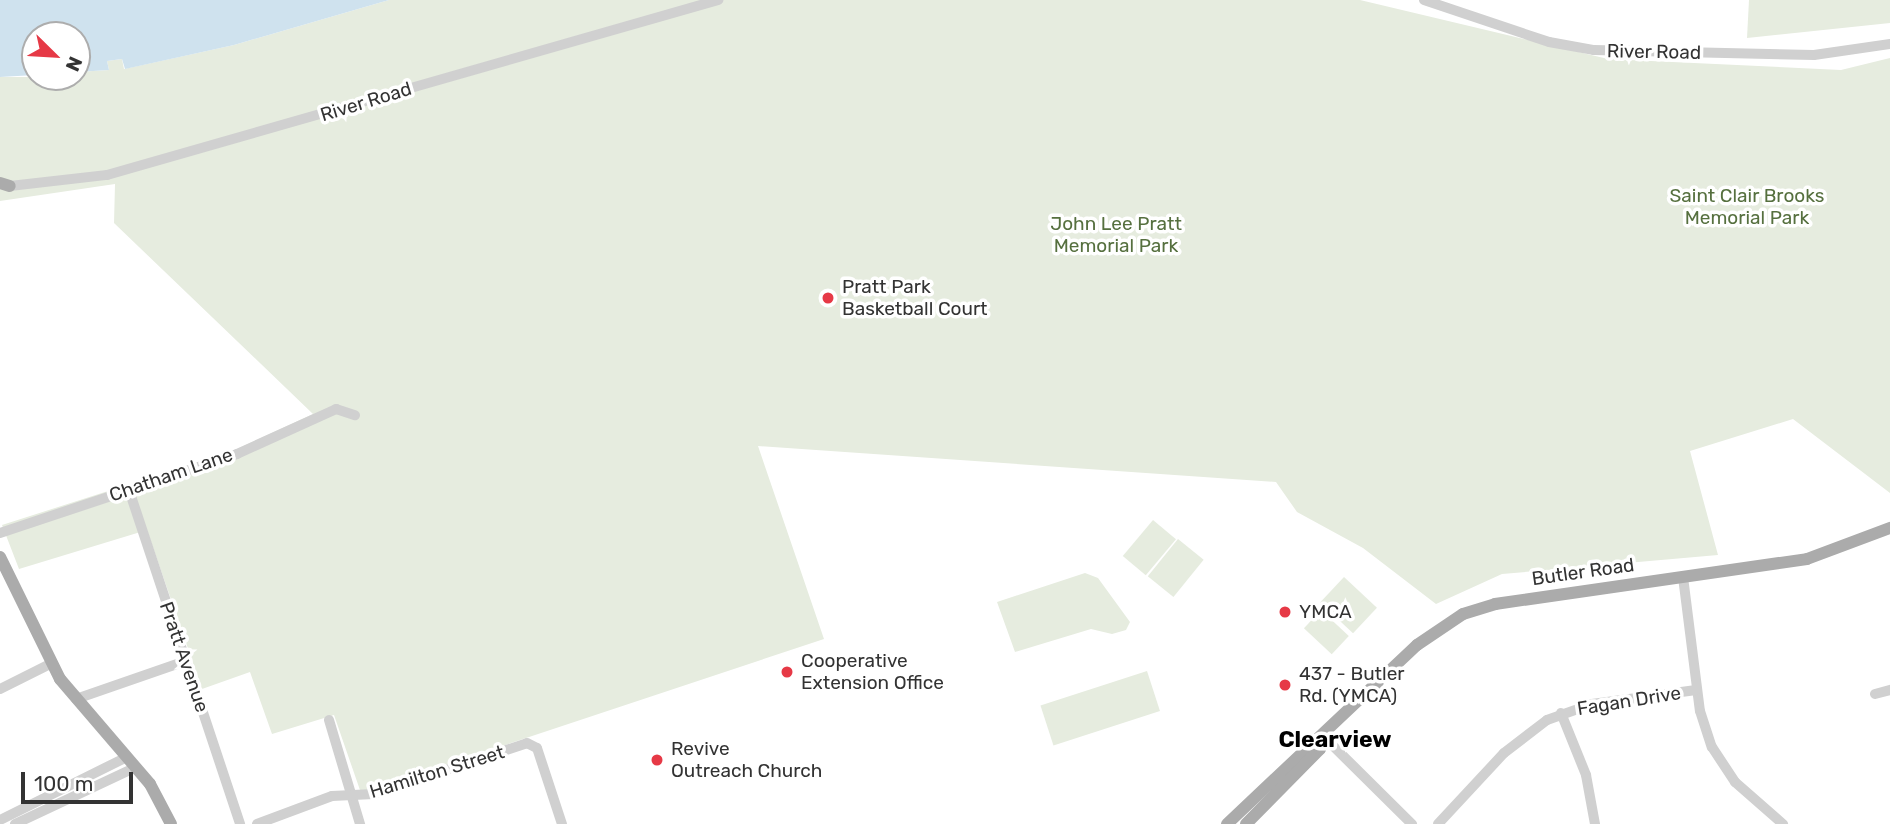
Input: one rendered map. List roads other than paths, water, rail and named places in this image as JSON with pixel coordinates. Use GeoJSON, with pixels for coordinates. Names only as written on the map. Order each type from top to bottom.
{"type":"FeatureCollection","features":[{"type":"Feature","properties":{"kind":"main road","name":"Butler Road"},"geometry":{"type":"LineString","coordinates":[[1227,824],[1311,742],[1324,737],[1417,645],[1463,614],[1495,604],[1807,559],[1890,528]]}},
{"type":"Feature","properties":{"kind":"main road"},"geometry":{"type":"LineString","coordinates":[[0,557],[50,664],[76,699],[154,789],[171,824]]}},
{"type":"Feature","properties":{"kind":"main road","name":"Butler Road"},"geometry":{"type":"LineString","coordinates":[[1246,824],[1321,748],[1324,737]]}},
{"type":"Feature","properties":{"kind":"street","name":"River Road"},"geometry":{"type":"LineString","coordinates":[[3,186],[107,175],[718,0]]}},
{"type":"Feature","properties":{"kind":"street","name":"River Road"},"geometry":{"type":"LineString","coordinates":[[1424,0],[1549,42],[1594,51],[1802,55],[1847,53],[1890,44]]}},
{"type":"Feature","properties":{"kind":"street","name":"Chatham Lane"},"geometry":{"type":"LineString","coordinates":[[0,533],[243,451],[339,408],[355,415]]}},
{"type":"Feature","properties":{"kind":"street","name":"Pratt Avenue"},"geometry":{"type":"LineString","coordinates":[[129,490],[240,824]]}},
{"type":"Feature","properties":{"kind":"street"},"geometry":{"type":"LineString","coordinates":[[1683,578],[1696,690],[1718,760],[1735,782],[1783,824]]}},
{"type":"Feature","properties":{"kind":"street"},"geometry":{"type":"LineString","coordinates":[[76,699],[186,661]]}},
{"type":"Feature","properties":{"kind":"street"},"geometry":{"type":"LineString","coordinates":[[0,689],[50,664]]}},
{"type":"Feature","properties":{"kind":"street","name":"Fagan Drive"},"geometry":{"type":"LineString","coordinates":[[1438,824],[1519,739],[1561,713],[1592,704],[1696,690]]}},
{"type":"Feature","properties":{"kind":"street"},"geometry":{"type":"LineString","coordinates":[[1875,694],[1890,690]]}},
{"type":"Feature","properties":{"kind":"street"},"geometry":{"type":"LineString","coordinates":[[1561,713],[1586,775],[1595,824]]}},
{"type":"Feature","properties":{"kind":"street"},"geometry":{"type":"LineString","coordinates":[[329,720],[360,824]]}},
{"type":"Feature","properties":{"kind":"street"},"geometry":{"type":"LineString","coordinates":[[1324,737],[1412,824]]}},
{"type":"Feature","properties":{"kind":"street","name":"Hamilton Street"},"geometry":{"type":"LineString","coordinates":[[257,824],[332,796],[374,794],[527,743],[537,748],[562,824]]}},
{"type":"Feature","properties":{"kind":"street"},"geometry":{"type":"LineString","coordinates":[[0,820],[132,762]]}},
{"type":"Feature","properties":{"kind":"street"},"geometry":{"type":"LineString","coordinates":[[15,824],[132,762]]}},
{"type":"Feature","properties":{"kind":"water"},"geometry":{"type":"Polygon","coordinates":[[[0,0],[389,0],[234,45],[125,69],[122,59],[107,61],[109,70],[91,71],[91,21],[21,21],[21,76],[0,77],[0,0]]]}},
{"type":"Feature","properties":{"kind":"place","name":"Pratt Park Basketball Court"},"geometry":{"type":"Point","coordinates":[828,298]}},
{"type":"Feature","properties":{"kind":"place","name":"YMCA"},"geometry":{"type":"Point","coordinates":[1285,612]}},
{"type":"Feature","properties":{"kind":"place","name":"Cooperative Extension Office"},"geometry":{"type":"Point","coordinates":[787,672]}},
{"type":"Feature","properties":{"kind":"place","name":"437 - Butler Rd. (YMCA)"},"geometry":{"type":"Point","coordinates":[1285,685]}},
{"type":"Feature","properties":{"kind":"place","name":"Revive Outreach Church"},"geometry":{"type":"Point","coordinates":[657,760]}},
{"type":"Feature","properties":{"kind":"district","name":"Clearview"},"geometry":{"type":"Point","coordinates":[1335,739]}},
{"type":"Feature","properties":{"kind":"park label","name":"Saint Clair Brooks Memorial Park"},"geometry":{"type":"Point","coordinates":[1747,207]}},
{"type":"Feature","properties":{"kind":"park label","name":"John Lee Pratt Memorial Park"},"geometry":{"type":"Point","coordinates":[1116,235]}}]}
